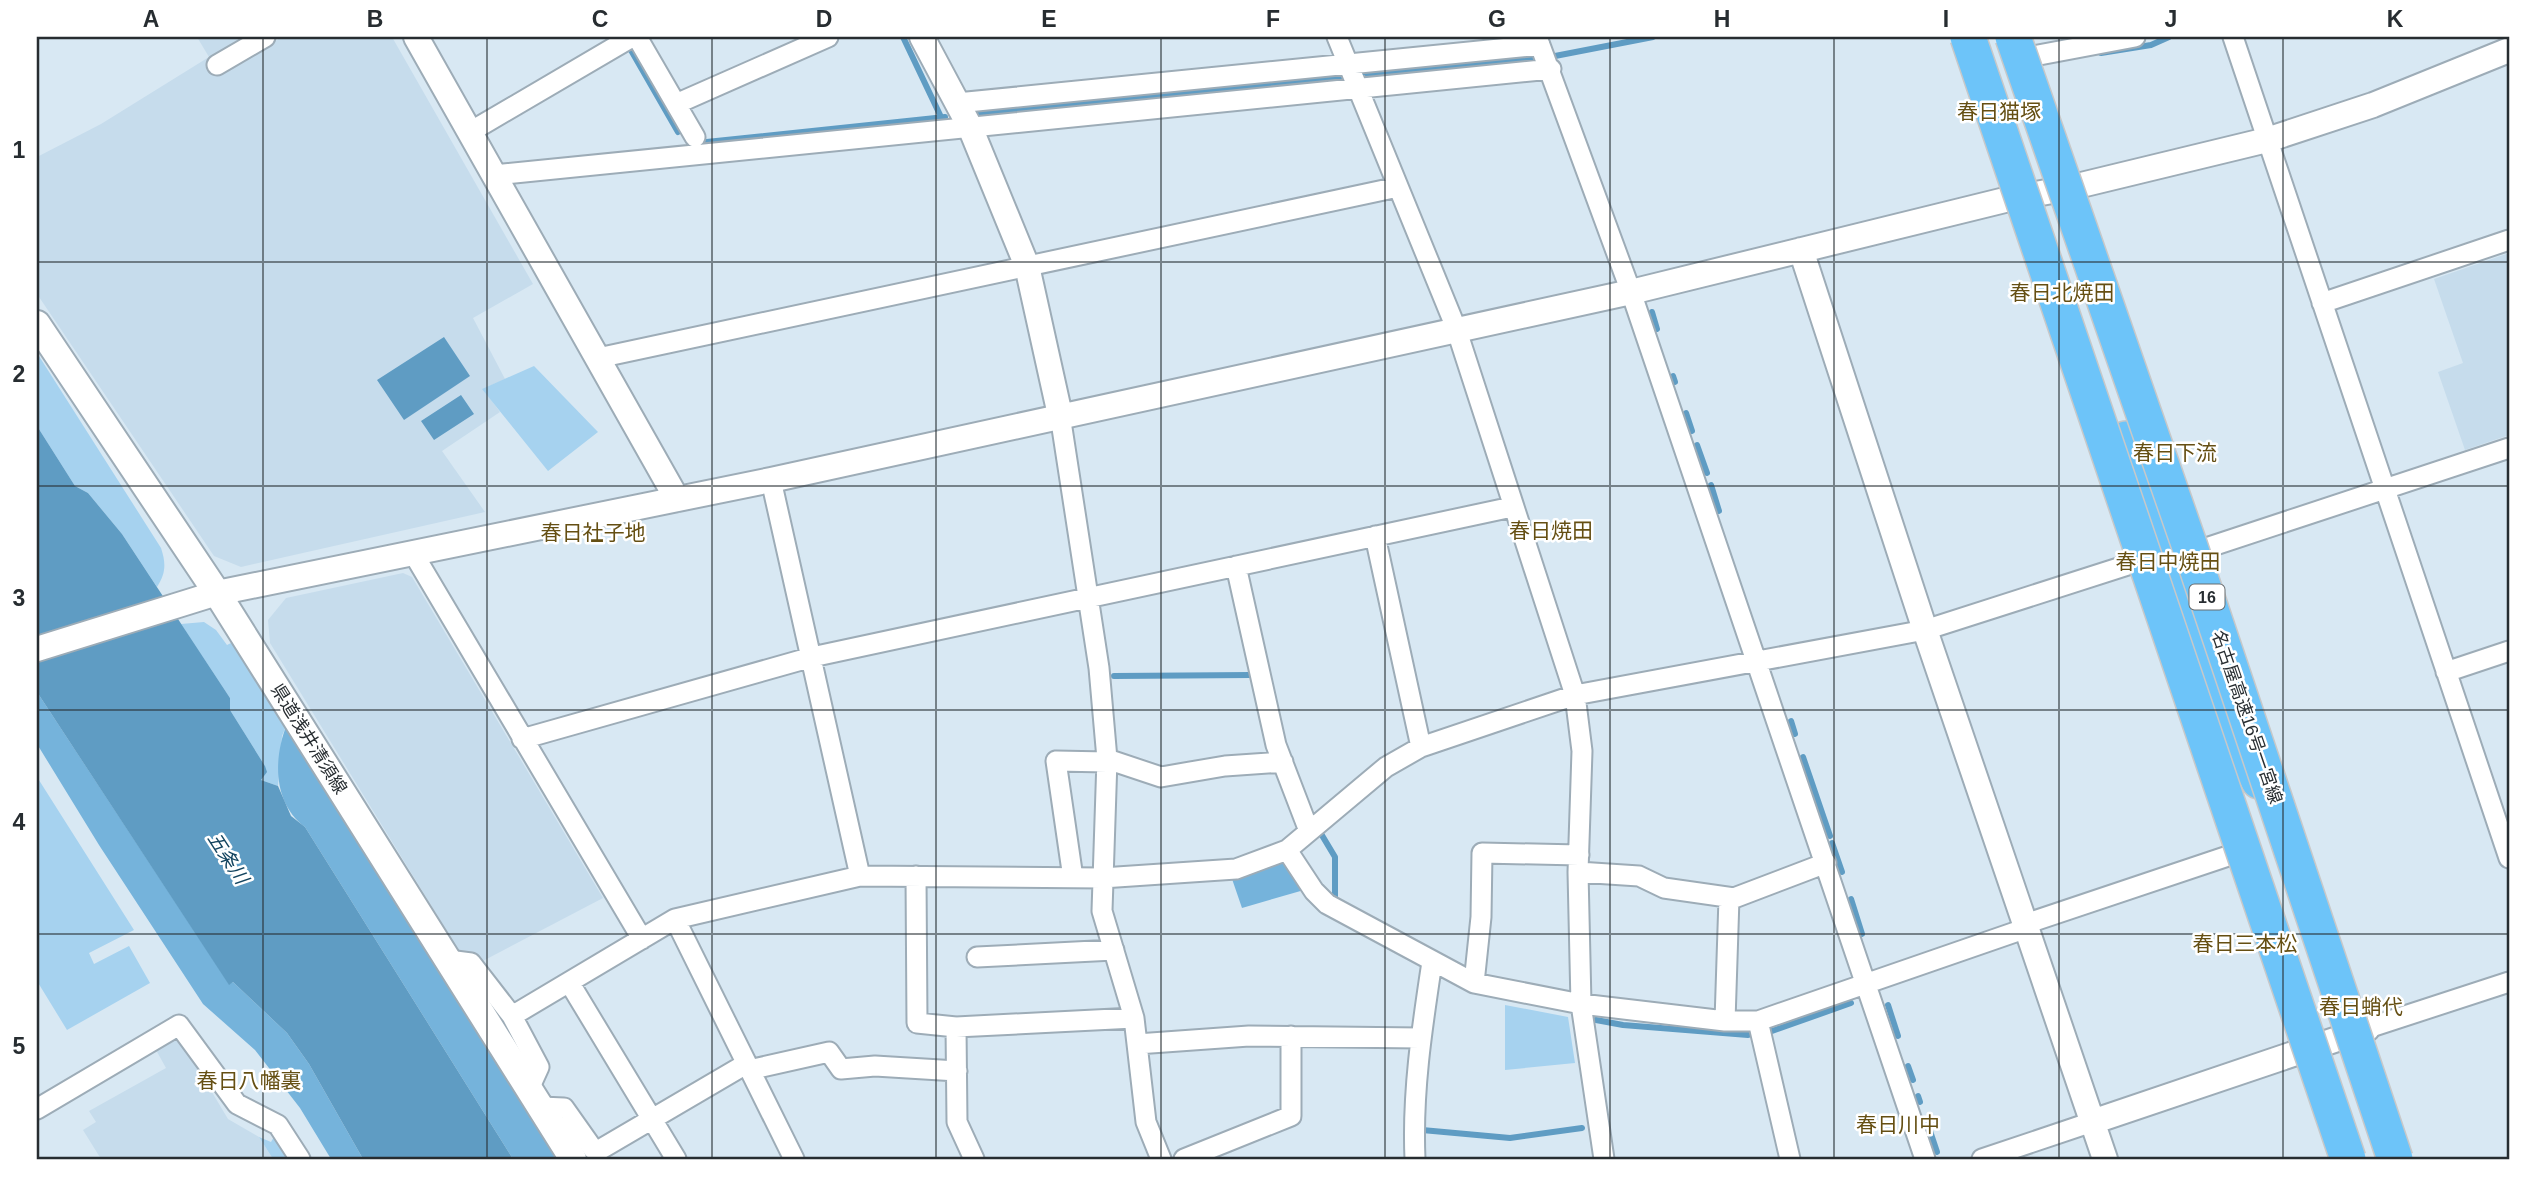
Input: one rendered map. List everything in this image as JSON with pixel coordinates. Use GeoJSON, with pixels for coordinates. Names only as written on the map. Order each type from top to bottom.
{"type":"FeatureCollection","features":[{"type":"Feature","properties":{"kind":"highway"},"geometry":{"type":"LineString","coordinates":[[1968,37],[2213,768],[2348,1159]]}},
{"type":"Feature","properties":{"kind":"highway"},"geometry":{"type":"LineString","coordinates":[[1991,37],[2215,694],[2235,739],[2292,842],[2362,1030],[2402,1155]]}},
{"type":"Feature","properties":{"kind":"highway","name":"名古屋高速16号一宮線"},"geometry":{"type":"LineString","coordinates":[[2020,47],[2189,544],[2402,1155]]}},
{"type":"Feature","properties":{"kind":"highway"},"geometry":{"type":"LineString","coordinates":[[2213,768],[2249,809],[2370,1159]]}},
{"type":"Feature","properties":{"kind":"main road","name":"県道浅井清須線"},"geometry":{"type":"LineString","coordinates":[[37,324],[217,593],[573,1159]]}},
{"type":"Feature","properties":{"kind":"street"},"geometry":{"type":"LineString","coordinates":[[217,65],[265,37]]}},
{"type":"Feature","properties":{"kind":"street"},"geometry":{"type":"LineString","coordinates":[[416,37],[677,499]]}},
{"type":"Feature","properties":{"kind":"street"},"geometry":{"type":"LineString","coordinates":[[470,132],[635,37],[695,136]]}},
{"type":"Feature","properties":{"kind":"street"},"geometry":{"type":"LineString","coordinates":[[676,104],[828,37]]}},
{"type":"Feature","properties":{"kind":"street"},"geometry":{"type":"LineString","coordinates":[[922,37],[970,127],[1027,266],[1060,415],[1086,598],[1099,668],[1107,760],[1102,911],[1134,1018],[1146,1122],[1161,1159]]}},
{"type":"Feature","properties":{"kind":"street"},"geometry":{"type":"LineString","coordinates":[[1337,37],[1456,328],[1575,695],[1582,751],[1578,863],[1581,1004],[1604,1159]]}},
{"type":"Feature","properties":{"kind":"street"},"geometry":{"type":"LineString","coordinates":[[2020,47],[2133,37]]}},
{"type":"Feature","properties":{"kind":"street"},"geometry":{"type":"LineString","coordinates":[[2233,37],[2446,672],[2503,822],[2509,858]]}},
{"type":"Feature","properties":{"kind":"street"},"geometry":{"type":"LineString","coordinates":[[957,103],[1348,64],[1539,41],[1631,292],[1925,1159]]}},
{"type":"Feature","properties":{"kind":"street"},"geometry":{"type":"LineString","coordinates":[[37,649],[186,600],[771,480],[1456,328],[1631,292],[2267,140],[2373,105],[2509,50]]}},
{"type":"Feature","properties":{"kind":"street"},"geometry":{"type":"LineString","coordinates":[[494,175],[1551,69]]}},
{"type":"Feature","properties":{"kind":"street"},"geometry":{"type":"LineString","coordinates":[[598,358],[1398,187]]}},
{"type":"Feature","properties":{"kind":"street"},"geometry":{"type":"LineString","coordinates":[[2322,303],[2509,240]]}},
{"type":"Feature","properties":{"kind":"street"},"geometry":{"type":"LineString","coordinates":[[1801,250],[1925,630],[2105,1159]]}},
{"type":"Feature","properties":{"kind":"street"},"geometry":{"type":"LineString","coordinates":[[2200,551],[2509,448]]}},
{"type":"Feature","properties":{"kind":"street"},"geometry":{"type":"LineString","coordinates":[[771,480],[860,876]]}},
{"type":"Feature","properties":{"kind":"street"},"geometry":{"type":"LineString","coordinates":[[522,739],[812,657],[1513,507]]}},
{"type":"Feature","properties":{"kind":"street"},"geometry":{"type":"LineString","coordinates":[[1375,536],[1422,747]]}},
{"type":"Feature","properties":{"kind":"street"},"geometry":{"type":"LineString","coordinates":[[413,553],[642,939]]}},
{"type":"Feature","properties":{"kind":"street"},"geometry":{"type":"LineString","coordinates":[[512,1016],[675,919],[860,876],[1102,878],[1236,869],[1287,850],[1386,767],[1422,747],[1575,695],[1925,630],[2134,563]]}},
{"type":"Feature","properties":{"kind":"street"},"geometry":{"type":"LineString","coordinates":[[1236,566],[1283,762],[1309,831]]}},
{"type":"Feature","properties":{"kind":"street"},"geometry":{"type":"LineString","coordinates":[[2446,672],[2509,650]]}},
{"type":"Feature","properties":{"kind":"street"},"geometry":{"type":"LineString","coordinates":[[1073,878],[1056,761],[1107,760],[1161,777],[1225,766],[1283,762]]}},
{"type":"Feature","properties":{"kind":"street"},"geometry":{"type":"LineString","coordinates":[[1287,850],[1314,891],[1327,904],[1474,982],[1581,1004],[1725,1020],[1758,1020],[2234,854]]}},
{"type":"Feature","properties":{"kind":"street"},"geometry":{"type":"LineString","coordinates":[[1474,982],[1481,918],[1482,853],[1578,863],[1639,876],[1664,888],[1729,898],[1826,863]]}},
{"type":"Feature","properties":{"kind":"street"},"geometry":{"type":"LineString","coordinates":[[916,876],[917,1023],[956,1027],[1134,1018]]}},
{"type":"Feature","properties":{"kind":"street"},"geometry":{"type":"LineString","coordinates":[[1725,1020],[1729,898]]}},
{"type":"Feature","properties":{"kind":"street"},"geometry":{"type":"LineString","coordinates":[[675,919],[794,1159]]}},
{"type":"Feature","properties":{"kind":"street"},"geometry":{"type":"LineString","coordinates":[[977,957],[1029,957],[1114,950]]}},
{"type":"Feature","properties":{"kind":"street"},"geometry":{"type":"LineString","coordinates":[[448,960],[471,963],[512,1016],[539,1067],[535,1098],[564,1108],[593,1149],[601,1149],[748,1067],[829,1052],[841,1069],[876,1066],[957,1071]]}},
{"type":"Feature","properties":{"kind":"street"},"geometry":{"type":"LineString","coordinates":[[1415,1159],[1413,1125],[1420,1038],[1432,962]]}},
{"type":"Feature","properties":{"kind":"street"},"geometry":{"type":"LineString","coordinates":[[569,982],[676,1159]]}},
{"type":"Feature","properties":{"kind":"street"},"geometry":{"type":"LineString","coordinates":[[1982,1159],[2509,982]]}},
{"type":"Feature","properties":{"kind":"street"},"geometry":{"type":"LineString","coordinates":[[1758,1020],[1790,1159]]}},
{"type":"Feature","properties":{"kind":"street"},"geometry":{"type":"LineString","coordinates":[[37,1109],[179,1025],[237,1104],[278,1125],[300,1159]]}},
{"type":"Feature","properties":{"kind":"street"},"geometry":{"type":"LineString","coordinates":[[956,1027],[957,1122],[974,1159]]}},
{"type":"Feature","properties":{"kind":"street"},"geometry":{"type":"LineString","coordinates":[[1137,1044],[1249,1036],[1420,1038]]}},
{"type":"Feature","properties":{"kind":"street"},"geometry":{"type":"LineString","coordinates":[[1184,1159],[1292,1116],[1291,1036]]}},
{"type":"Feature","properties":{"kind":"shaded area"},"geometry":{"type":"Polygon","coordinates":[[[197,37],[245,37],[210,57],[220,74],[282,37],[392,37],[533,284],[473,318],[505,379],[483,389],[500,412],[442,451],[485,512],[241,567],[214,556],[37,294],[37,157],[101,124],[209,57],[197,37]]]}},
{"type":"Feature","properties":{"kind":"shaded area"},"geometry":{"type":"Polygon","coordinates":[[[2509,253],[2509,435],[2465,450],[2438,372],[2463,363],[2434,279],[2509,253]]]}},
{"type":"Feature","properties":{"kind":"shaded area"},"geometry":{"type":"Polygon","coordinates":[[[37,353],[161,548],[164,568],[157,587],[122,534],[88,493],[75,486],[37,426],[37,353]]]}},
{"type":"Feature","properties":{"kind":"shaded area"},"geometry":{"type":"Polygon","coordinates":[[[534,366],[598,432],[548,471],[482,389],[534,366]]]}},
{"type":"Feature","properties":{"kind":"shaded area"},"geometry":{"type":"Polygon","coordinates":[[[403,573],[412,577],[603,898],[481,962],[461,954],[270,643],[268,620],[286,598],[403,573]]]}},
{"type":"Feature","properties":{"kind":"shaded area"},"geometry":{"type":"Polygon","coordinates":[[[204,622],[216,630],[227,645],[233,642],[287,724],[282,736],[278,786],[261,780],[265,766],[230,710],[230,698],[181,624],[204,622]]]}},
{"type":"Feature","properties":{"kind":"shaded area"},"geometry":{"type":"Polygon","coordinates":[[[37,692],[229,984],[233,982],[287,1033],[309,1064],[363,1159],[331,1159],[300,1108],[255,1050],[203,1004],[37,744],[37,692]]]}},
{"type":"Feature","properties":{"kind":"shaded area"},"geometry":{"type":"Polygon","coordinates":[[[287,724],[558,1159],[513,1159],[305,827],[287,806],[278,766],[282,737],[287,724]]]}},
{"type":"Feature","properties":{"kind":"shaded area"},"geometry":{"type":"Polygon","coordinates":[[[37,777],[134,930],[89,953],[94,964],[129,946],[150,983],[67,1030],[37,981],[37,777]]]}},
{"type":"Feature","properties":{"kind":"shaded area"},"geometry":{"type":"Polygon","coordinates":[[[1284,859],[1304,890],[1242,908],[1231,876],[1284,859]]]}},
{"type":"Feature","properties":{"kind":"shaded area"},"geometry":{"type":"Polygon","coordinates":[[[1505,1005],[1568,1017],[1575,1063],[1505,1070],[1505,1005]]]}},
{"type":"Feature","properties":{"kind":"shaded area"},"geometry":{"type":"Polygon","coordinates":[[[179,1037],[228,1119],[259,1137],[273,1159],[101,1159],[83,1130],[96,1122],[89,1111],[166,1068],[156,1050],[179,1037]]]}},
{"type":"Feature","properties":{"kind":"shaded area"},"geometry":{"type":"Polygon","coordinates":[[[275,1135],[289,1159],[273,1159],[259,1137],[271,1142],[275,1135]]]}},
{"type":"Feature","properties":{"kind":"water"},"geometry":{"type":"Polygon","coordinates":[[[444,337],[470,376],[404,420],[377,380],[444,337]]]}},
{"type":"Feature","properties":{"kind":"water"},"geometry":{"type":"Polygon","coordinates":[[[461,395],[474,414],[434,440],[421,421],[461,395]]]}},
{"type":"Feature","properties":{"kind":"water","name":"五条川"},"geometry":{"type":"Polygon","coordinates":[[[37,426],[75,486],[88,493],[122,534],[230,698],[230,710],[265,766],[267,772],[261,780],[278,786],[291,816],[305,827],[513,1159],[363,1159],[309,1064],[287,1033],[233,982],[229,985],[37,692],[37,426]]]}},
{"type":"Feature","properties":{"kind":"waterway"},"geometry":{"type":"LineString","coordinates":[[903,37],[941,117]]}},
{"type":"Feature","properties":{"kind":"waterway"},"geometry":{"type":"LineString","coordinates":[[1555,56],[1653,37]]}},
{"type":"Feature","properties":{"kind":"waterway"},"geometry":{"type":"LineString","coordinates":[[2101,53],[2151,45],[2169,37]]}},
{"type":"Feature","properties":{"kind":"waterway"},"geometry":{"type":"LineString","coordinates":[[628,45],[678,132]]}},
{"type":"Feature","properties":{"kind":"waterway"},"geometry":{"type":"LineString","coordinates":[[1362,75],[1540,58]]}},
{"type":"Feature","properties":{"kind":"waterway"},"geometry":{"type":"LineString","coordinates":[[976,113],[1342,77]]}},
{"type":"Feature","properties":{"kind":"waterway"},"geometry":{"type":"LineString","coordinates":[[697,143],[945,117]]}},
{"type":"Feature","properties":{"kind":"waterway"},"geometry":{"type":"LineString","coordinates":[[1652,312],[1657,329]]}},
{"type":"Feature","properties":{"kind":"waterway"},"geometry":{"type":"LineString","coordinates":[[1673,376],[1675,382]]}},
{"type":"Feature","properties":{"kind":"waterway"},"geometry":{"type":"LineString","coordinates":[[1686,413],[1692,431]]}},
{"type":"Feature","properties":{"kind":"waterway"},"geometry":{"type":"LineString","coordinates":[[1697,445],[1707,473]]}},
{"type":"Feature","properties":{"kind":"waterway"},"geometry":{"type":"LineString","coordinates":[[1711,485],[1719,511]]}},
{"type":"Feature","properties":{"kind":"waterway"},"geometry":{"type":"LineString","coordinates":[[1114,676],[1251,675]]}},
{"type":"Feature","properties":{"kind":"waterway"},"geometry":{"type":"LineString","coordinates":[[1791,721],[1795,734]]}},
{"type":"Feature","properties":{"kind":"waterway"},"geometry":{"type":"LineString","coordinates":[[1803,757],[1830,836]]}},
{"type":"Feature","properties":{"kind":"waterway"},"geometry":{"type":"LineString","coordinates":[[1320,832],[1335,857],[1335,898]]}},
{"type":"Feature","properties":{"kind":"waterway"},"geometry":{"type":"LineString","coordinates":[[1832,843],[1842,872]]}},
{"type":"Feature","properties":{"kind":"waterway"},"geometry":{"type":"LineString","coordinates":[[1851,899],[1862,934]]}},
{"type":"Feature","properties":{"kind":"waterway"},"geometry":{"type":"LineString","coordinates":[[1772,1031],[1851,1003]]}},
{"type":"Feature","properties":{"kind":"waterway"},"geometry":{"type":"LineString","coordinates":[[1888,1005],[1898,1036]]}},
{"type":"Feature","properties":{"kind":"waterway"},"geometry":{"type":"LineString","coordinates":[[1596,1020],[1623,1025],[1748,1035]]}},
{"type":"Feature","properties":{"kind":"waterway"},"geometry":{"type":"LineString","coordinates":[[1908,1066],[1913,1080]]}},
{"type":"Feature","properties":{"kind":"waterway"},"geometry":{"type":"LineString","coordinates":[[1918,1096],[1920,1102]]}},
{"type":"Feature","properties":{"kind":"waterway"},"geometry":{"type":"LineString","coordinates":[[1928,1125],[1937,1152]]}},
{"type":"Feature","properties":{"kind":"waterway"},"geometry":{"type":"LineString","coordinates":[[1422,1130],[1510,1138],[1582,1128]]}},
{"type":"Feature","properties":{"kind":"district","name":"春日猫塚"},"geometry":{"type":"Point","coordinates":[1999,111]}},
{"type":"Feature","properties":{"kind":"district","name":"春日北焼田"},"geometry":{"type":"Point","coordinates":[2062,292]}},
{"type":"Feature","properties":{"kind":"district","name":"春日下流"},"geometry":{"type":"Point","coordinates":[2175,452]}},
{"type":"Feature","properties":{"kind":"district","name":"春日焼田"},"geometry":{"type":"Point","coordinates":[1551,530]}},
{"type":"Feature","properties":{"kind":"district","name":"春日社子地"},"geometry":{"type":"Point","coordinates":[593,532]}},
{"type":"Feature","properties":{"kind":"district","name":"春日中焼田"},"geometry":{"type":"Point","coordinates":[2168,561]}},
{"type":"Feature","properties":{"kind":"district","name":"春日三本松"},"geometry":{"type":"Point","coordinates":[2245,943]}},
{"type":"Feature","properties":{"kind":"district","name":"春日蛸代"},"geometry":{"type":"Point","coordinates":[2361,1006]}},
{"type":"Feature","properties":{"kind":"district","name":"春日八幡裏"},"geometry":{"type":"Point","coordinates":[249,1080]}},
{"type":"Feature","properties":{"kind":"district","name":"春日川中"},"geometry":{"type":"Point","coordinates":[1898,1124]}}]}
